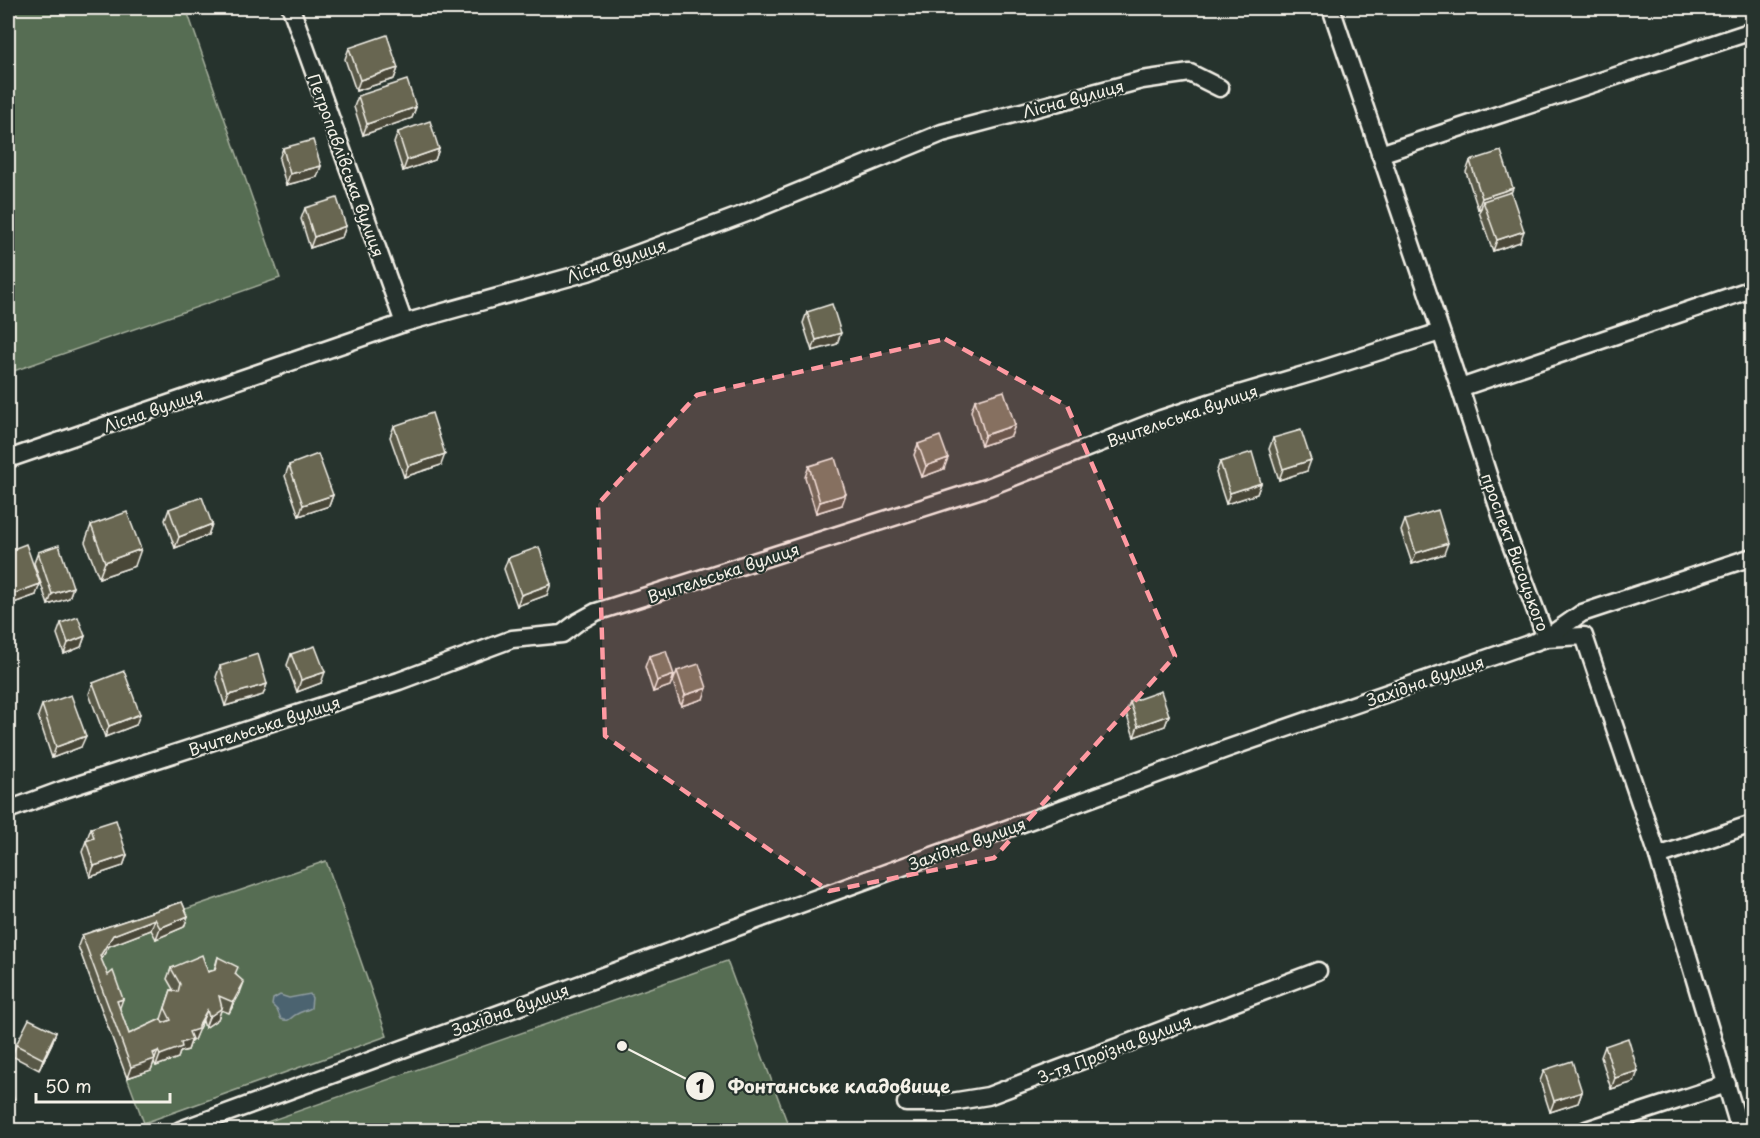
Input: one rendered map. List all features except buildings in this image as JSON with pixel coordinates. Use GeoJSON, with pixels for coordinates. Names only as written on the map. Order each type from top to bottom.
{"type":"FeatureCollection","features":[{"type":"Feature","properties":{"kind":"street","name":"Петропавлівська вулиця"},"geometry":{"type":"LineString","coordinates":[[291,8],[404,322]]}},
{"type":"Feature","properties":{"kind":"street","name":"проспект Висоцького"},"geometry":{"type":"LineString","coordinates":[[1330,8],[1460,388],[1507,534],[1546,638],[1584,636],[1658,856],[1740,1131]]}},
{"type":"Feature","properties":{"kind":"street"},"geometry":{"type":"LineString","coordinates":[[1380,154],[1752,31]]}},
{"type":"Feature","properties":{"kind":"street","name":"Лісна вулиця"},"geometry":{"type":"LineString","coordinates":[[8,459],[404,322],[588,272],[747,213],[942,133],[1142,80],[1190,73],[1220,88]]}},
{"type":"Feature","properties":{"kind":"street"},"geometry":{"type":"LineString","coordinates":[[1460,388],[1752,290]]}},
{"type":"Feature","properties":{"kind":"street","name":"Вчительська вулиця"},"geometry":{"type":"LineString","coordinates":[[8,810],[62,790],[399,681],[512,639],[562,634],[596,612],[988,487],[1161,419],[1212,402],[1440,332]]}},
{"type":"Feature","properties":{"kind":"street","name":"Західна вулиця"},"geometry":{"type":"LineString","coordinates":[[180,1131],[1226,749],[1546,638],[1582,614],[1752,557]]}},
{"type":"Feature","properties":{"kind":"street"},"geometry":{"type":"LineString","coordinates":[[1658,856],[1752,824]]}},
{"type":"Feature","properties":{"kind":"street","name":"3-тя Проїзна вулиця"},"geometry":{"type":"LineString","coordinates":[[906,1103],[945,1103],[988,1096],[1318,971]]}},
{"type":"Feature","properties":{"kind":"street"},"geometry":{"type":"LineString","coordinates":[[1586,1131],[1727,1084]]}},
{"type":"Feature","properties":{"kind":"highlighted area"},"geometry":{"type":"Polygon","coordinates":[[[945,339],[1067,406],[1175,656],[994,858],[829,891],[605,736],[598,504],[697,395],[945,339]]]}},
{"type":"Feature","properties":{"kind":"green space"},"geometry":{"type":"Polygon","coordinates":[[[8,8],[186,8],[280,278],[8,373],[8,8]]]}},
{"type":"Feature","properties":{"kind":"green space"},"geometry":{"type":"Polygon","coordinates":[[[326,861],[387,1036],[144,1123],[78,946],[326,861]]]}},
{"type":"Feature","properties":{"kind":"green space"},"geometry":{"type":"Polygon","coordinates":[[[727,961],[790,1130],[244,1130],[727,961]]]}},
{"type":"Feature","properties":{"kind":"water"},"geometry":{"type":"Polygon","coordinates":[[[310,994],[311,1008],[288,1020],[281,1019],[272,1005],[273,999],[280,995],[289,998],[310,994]]]}},
{"type":"Feature","properties":{"kind":"place","name":"Фонтанське кладовище"},"geometry":{"type":"Point","coordinates":[622,1046]}}]}
